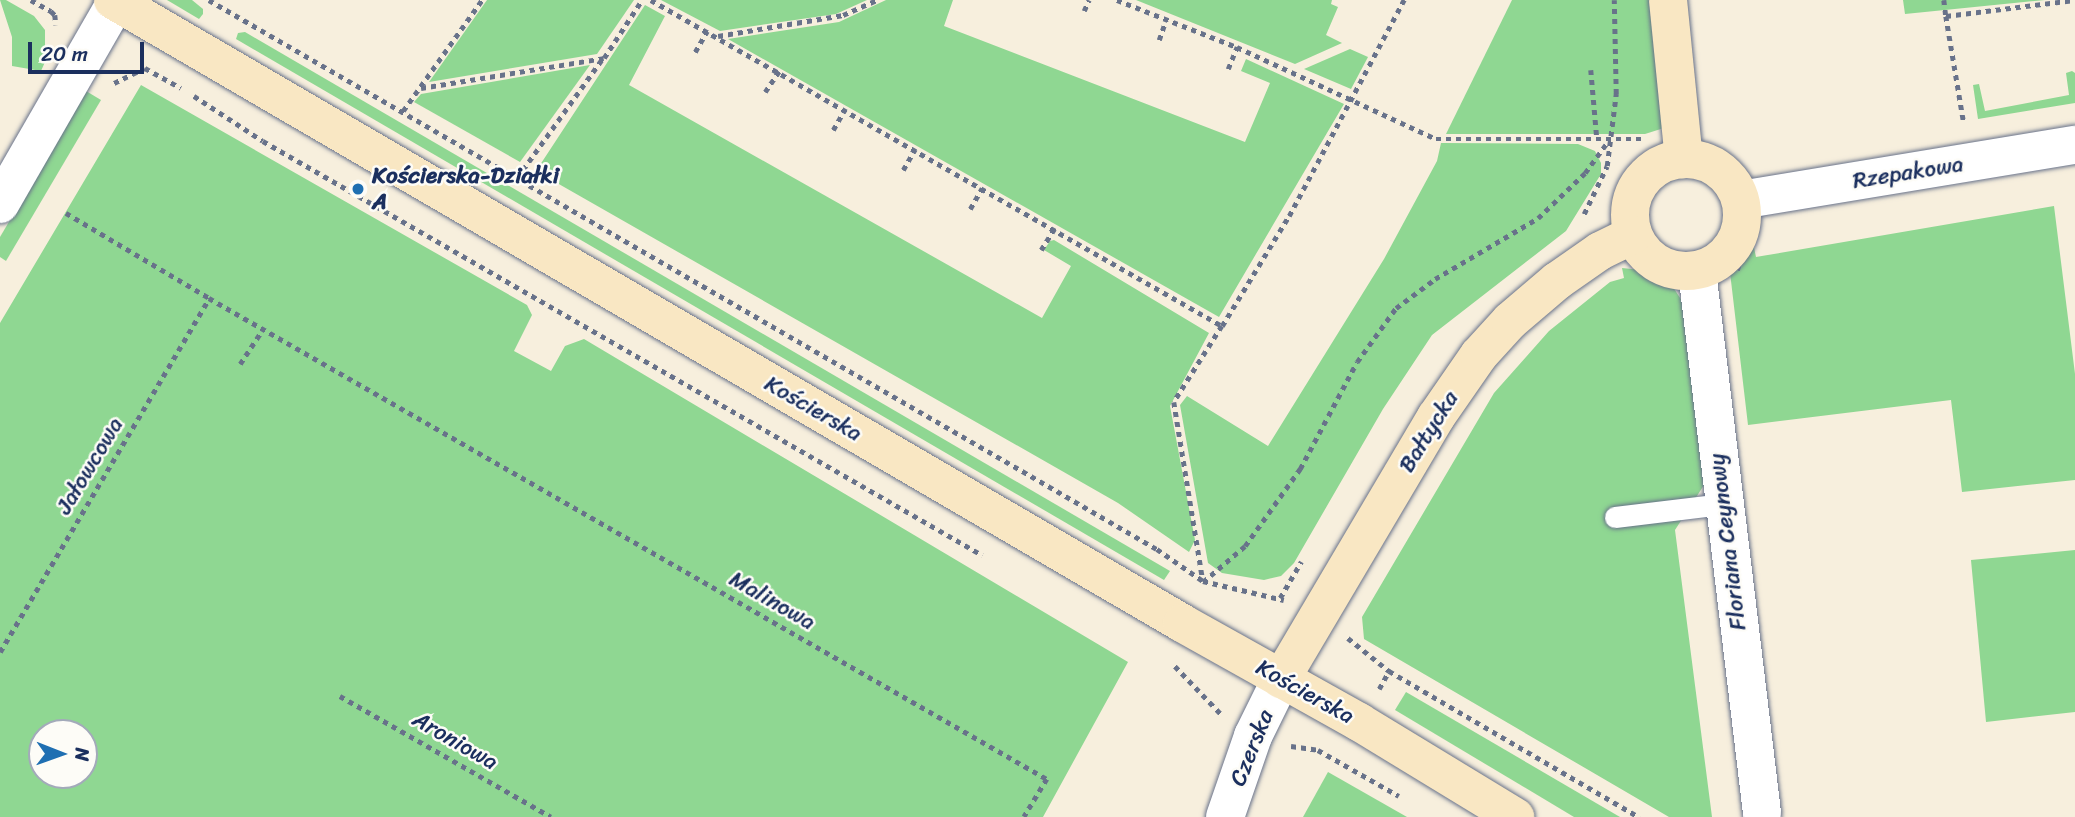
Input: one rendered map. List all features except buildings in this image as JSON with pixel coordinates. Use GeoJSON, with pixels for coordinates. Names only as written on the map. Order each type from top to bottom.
{"type":"FeatureCollection","features":[{"type":"Feature","properties":{"kind":"main road"},"geometry":{"type":"LineString","coordinates":[[1668,0],[1683,147],[1702,161],[1720,169],[1733,183],[1741,200],[1742,218],[1738,237],[1728,252],[1714,264],[1697,271],[1677,271],[1658,265],[1643,252],[1633,235],[1629,218],[1632,200],[1639,184],[1651,171],[1683,147]]}},
{"type":"Feature","properties":{"kind":"main road","name":"Kościerska"},"geometry":{"type":"LineString","coordinates":[[115,1],[1281,680],[1360,722],[1515,817]]}},
{"type":"Feature","properties":{"kind":"main road","name":"Bałtycka"},"geometry":{"type":"LineString","coordinates":[[1281,680],[1436,417],[1479,355],[1510,321],[1556,281],[1600,251],[1633,235]]}},
{"type":"Feature","properties":{"kind":"street"},"geometry":{"type":"LineString","coordinates":[[0,204],[115,1]]}},
{"type":"Feature","properties":{"kind":"street","name":"Rzepakowa"},"geometry":{"type":"LineString","coordinates":[[1741,200],[2075,145]]}},
{"type":"Feature","properties":{"kind":"street","name":"Floriana Ceynowy"},"geometry":{"type":"LineString","coordinates":[[1697,271],[1762,813]]}},
{"type":"Feature","properties":{"kind":"street","name":"Czerska"},"geometry":{"type":"LineString","coordinates":[[1226,817],[1253,736],[1281,680]]}},
{"type":"Feature","properties":{"kind":"lane"},"geometry":{"type":"LineString","coordinates":[[1615,517],[1723,504]]}},
{"type":"Feature","properties":{"kind":"path"},"geometry":{"type":"LineString","coordinates":[[31,0],[55,15],[56,28]]}},
{"type":"Feature","properties":{"kind":"path"},"geometry":{"type":"LineString","coordinates":[[209,0],[1157,549],[1203,581],[1280,598]]}},
{"type":"Feature","properties":{"kind":"path"},"geometry":{"type":"LineString","coordinates":[[403,111],[482,0]]}},
{"type":"Feature","properties":{"kind":"path"},"geometry":{"type":"LineString","coordinates":[[517,178],[604,58],[642,0]]}},
{"type":"Feature","properties":{"kind":"path"},"geometry":{"type":"LineString","coordinates":[[651,0],[1222,326]]}},
{"type":"Feature","properties":{"kind":"path"},"geometry":{"type":"LineString","coordinates":[[717,36],[843,15],[877,0]]}},
{"type":"Feature","properties":{"kind":"path"},"geometry":{"type":"LineString","coordinates":[[1084,11],[1089,0]]}},
{"type":"Feature","properties":{"kind":"path"},"geometry":{"type":"LineString","coordinates":[[1117,0],[1237,47],[1436,139],[1598,139],[1683,147]]}},
{"type":"Feature","properties":{"kind":"path"},"geometry":{"type":"LineString","coordinates":[[1203,581],[1174,401],[1289,216],[1404,0]]}},
{"type":"Feature","properties":{"kind":"path"},"geometry":{"type":"LineString","coordinates":[[1203,581],[1245,546],[1300,469],[1357,362],[1396,307],[1435,279],[1538,218],[1585,173],[1609,140],[1616,94],[1614,0]]}},
{"type":"Feature","properties":{"kind":"path"},"geometry":{"type":"LineString","coordinates":[[1944,0],[1965,128],[1958,129]]}},
{"type":"Feature","properties":{"kind":"path"},"geometry":{"type":"LineString","coordinates":[[1946,16],[2073,0]]}},
{"type":"Feature","properties":{"kind":"path"},"geometry":{"type":"LineString","coordinates":[[1159,40],[1166,20]]}},
{"type":"Feature","properties":{"kind":"path"},"geometry":{"type":"LineString","coordinates":[[695,52],[707,31]]}},
{"type":"Feature","properties":{"kind":"path"},"geometry":{"type":"LineString","coordinates":[[1228,69],[1237,47]]}},
{"type":"Feature","properties":{"kind":"path"},"geometry":{"type":"LineString","coordinates":[[421,88],[604,58]]}},
{"type":"Feature","properties":{"kind":"path"},"geometry":{"type":"LineString","coordinates":[[114,84],[145,68],[223,113],[263,141],[993,562]]}},
{"type":"Feature","properties":{"kind":"path"},"geometry":{"type":"LineString","coordinates":[[1591,69],[1598,139]]}},
{"type":"Feature","properties":{"kind":"path"},"geometry":{"type":"LineString","coordinates":[[765,92],[779,71]]}},
{"type":"Feature","properties":{"kind":"path"},"geometry":{"type":"LineString","coordinates":[[833,130],[845,109]]}},
{"type":"Feature","properties":{"kind":"path"},"geometry":{"type":"LineString","coordinates":[[903,170],[915,149]]}},
{"type":"Feature","properties":{"kind":"path"},"geometry":{"type":"LineString","coordinates":[[970,209],[982,188]]}},
{"type":"Feature","properties":{"kind":"path"},"geometry":{"type":"LineString","coordinates":[[66,213],[263,328],[240,363]]}},
{"type":"Feature","properties":{"kind":"path"},"geometry":{"type":"LineString","coordinates":[[1041,250],[1054,229]]}},
{"type":"Feature","properties":{"kind":"path","name":"Jałowcowa"},"geometry":{"type":"LineString","coordinates":[[0,652],[209,298]]}},
{"type":"Feature","properties":{"kind":"path","name":"Malinowa"},"geometry":{"type":"LineString","coordinates":[[263,328],[1047,779],[1024,817]]}},
{"type":"Feature","properties":{"kind":"path"},"geometry":{"type":"LineString","coordinates":[[1353,641],[1389,671],[1639,817]]}},
{"type":"Feature","properties":{"kind":"path"},"geometry":{"type":"LineString","coordinates":[[1163,659],[1175,666],[1224,719]]}},
{"type":"Feature","properties":{"kind":"path","name":"Aroniowa"},"geometry":{"type":"LineString","coordinates":[[340,696],[551,817]]}},
{"type":"Feature","properties":{"kind":"path"},"geometry":{"type":"LineString","coordinates":[[1277,744],[1318,750],[1404,799]]}},
{"type":"Feature","properties":{"kind":"green space"},"geometry":{"type":"Polygon","coordinates":[[[0,0],[6,0],[34,16],[45,30],[45,62],[41,71],[12,66],[12,37],[0,0]]]}},
{"type":"Feature","properties":{"kind":"green space"},"geometry":{"type":"Polygon","coordinates":[[[167,0],[192,0],[203,9],[203,14],[199,19],[167,0]]]}},
{"type":"Feature","properties":{"kind":"green space"},"geometry":{"type":"Polygon","coordinates":[[[487,0],[634,0],[597,54],[429,82],[487,0]]]}},
{"type":"Feature","properties":{"kind":"green space"},"geometry":{"type":"Polygon","coordinates":[[[661,0],[867,0],[836,14],[720,31],[661,0]]]}},
{"type":"Feature","properties":{"kind":"green space"},"geometry":{"type":"Polygon","coordinates":[[[886,0],[953,0],[944,26],[1245,142],[1270,83],[1241,71],[1246,59],[1344,104],[1219,317],[728,39],[839,22],[886,0]]]}},
{"type":"Feature","properties":{"kind":"green space"},"geometry":{"type":"Polygon","coordinates":[[[1136,0],[1332,0],[1331,4],[1338,7],[1326,35],[1342,43],[1295,64],[1136,0]]]}},
{"type":"Feature","properties":{"kind":"green space"},"geometry":{"type":"Polygon","coordinates":[[[1512,0],[1649,0],[1664,128],[1645,134],[1446,134],[1512,0]]]}},
{"type":"Feature","properties":{"kind":"green space"},"geometry":{"type":"Polygon","coordinates":[[[1903,0],[2045,0],[1905,14],[1903,0]]]}},
{"type":"Feature","properties":{"kind":"green space"},"geometry":{"type":"Polygon","coordinates":[[[645,5],[665,16],[629,85],[1042,318],[1071,266],[1044,250],[1050,241],[1054,240],[1209,333],[1170,406],[1195,540],[1189,552],[1118,503],[536,171],[645,5]]]}},
{"type":"Feature","properties":{"kind":"green space"},"geometry":{"type":"Polygon","coordinates":[[[245,32],[1170,571],[1164,580],[236,39],[238,33],[245,32]]]}},
{"type":"Feature","properties":{"kind":"green space"},"geometry":{"type":"Polygon","coordinates":[[[1350,49],[1368,57],[1351,89],[1304,69],[1350,49]]]}},
{"type":"Feature","properties":{"kind":"green space"},"geometry":{"type":"Polygon","coordinates":[[[590,65],[520,162],[414,102],[421,94],[590,65]]]}},
{"type":"Feature","properties":{"kind":"green space"},"geometry":{"type":"Polygon","coordinates":[[[2066,73],[2075,73],[2075,103],[1978,119],[1973,85],[1979,84],[1985,111],[2069,95],[2066,73]]]}},
{"type":"Feature","properties":{"kind":"green space"},"geometry":{"type":"Polygon","coordinates":[[[141,85],[527,305],[532,315],[514,351],[551,371],[565,346],[584,339],[1128,662],[1043,817],[0,817],[0,323],[141,85]]]}},
{"type":"Feature","properties":{"kind":"green space"},"geometry":{"type":"Polygon","coordinates":[[[86,91],[101,100],[6,261],[0,257],[0,237],[86,91]]]}},
{"type":"Feature","properties":{"kind":"green space"},"geometry":{"type":"Polygon","coordinates":[[[1441,143],[1578,144],[1595,151],[1601,163],[1601,174],[1566,231],[1432,335],[1383,409],[1294,563],[1281,576],[1264,580],[1222,573],[1208,563],[1180,405],[1187,396],[1268,446],[1384,259],[1437,161],[1441,143]]]}},
{"type":"Feature","properties":{"kind":"green space"},"geometry":{"type":"Polygon","coordinates":[[[2054,206],[2075,374],[2075,480],[1962,492],[1951,400],[1748,425],[1727,247],[1752,238],[1756,257],[2054,206]]]}},
{"type":"Feature","properties":{"kind":"green space"},"geometry":{"type":"Polygon","coordinates":[[[1622,268],[1651,271],[1673,287],[1682,301],[1704,485],[1675,530],[1712,817],[1669,817],[1364,639],[1362,617],[1494,393],[1549,331],[1610,282],[1624,278],[1622,268]]]}},
{"type":"Feature","properties":{"kind":"green space"},"geometry":{"type":"Polygon","coordinates":[[[2075,550],[2075,712],[1986,722],[1971,560],[2075,550]]]}},
{"type":"Feature","properties":{"kind":"green space"},"geometry":{"type":"Polygon","coordinates":[[[1406,692],[1620,817],[1574,817],[1395,710],[1406,692]]]}},
{"type":"Feature","properties":{"kind":"green space"},"geometry":{"type":"Polygon","coordinates":[[[1328,772],[1407,817],[1303,817],[1328,772]]]}},
{"type":"Feature","properties":{"kind":"place","name":"Kościerska-Działki A"},"geometry":{"type":"Point","coordinates":[358,189]}}]}
